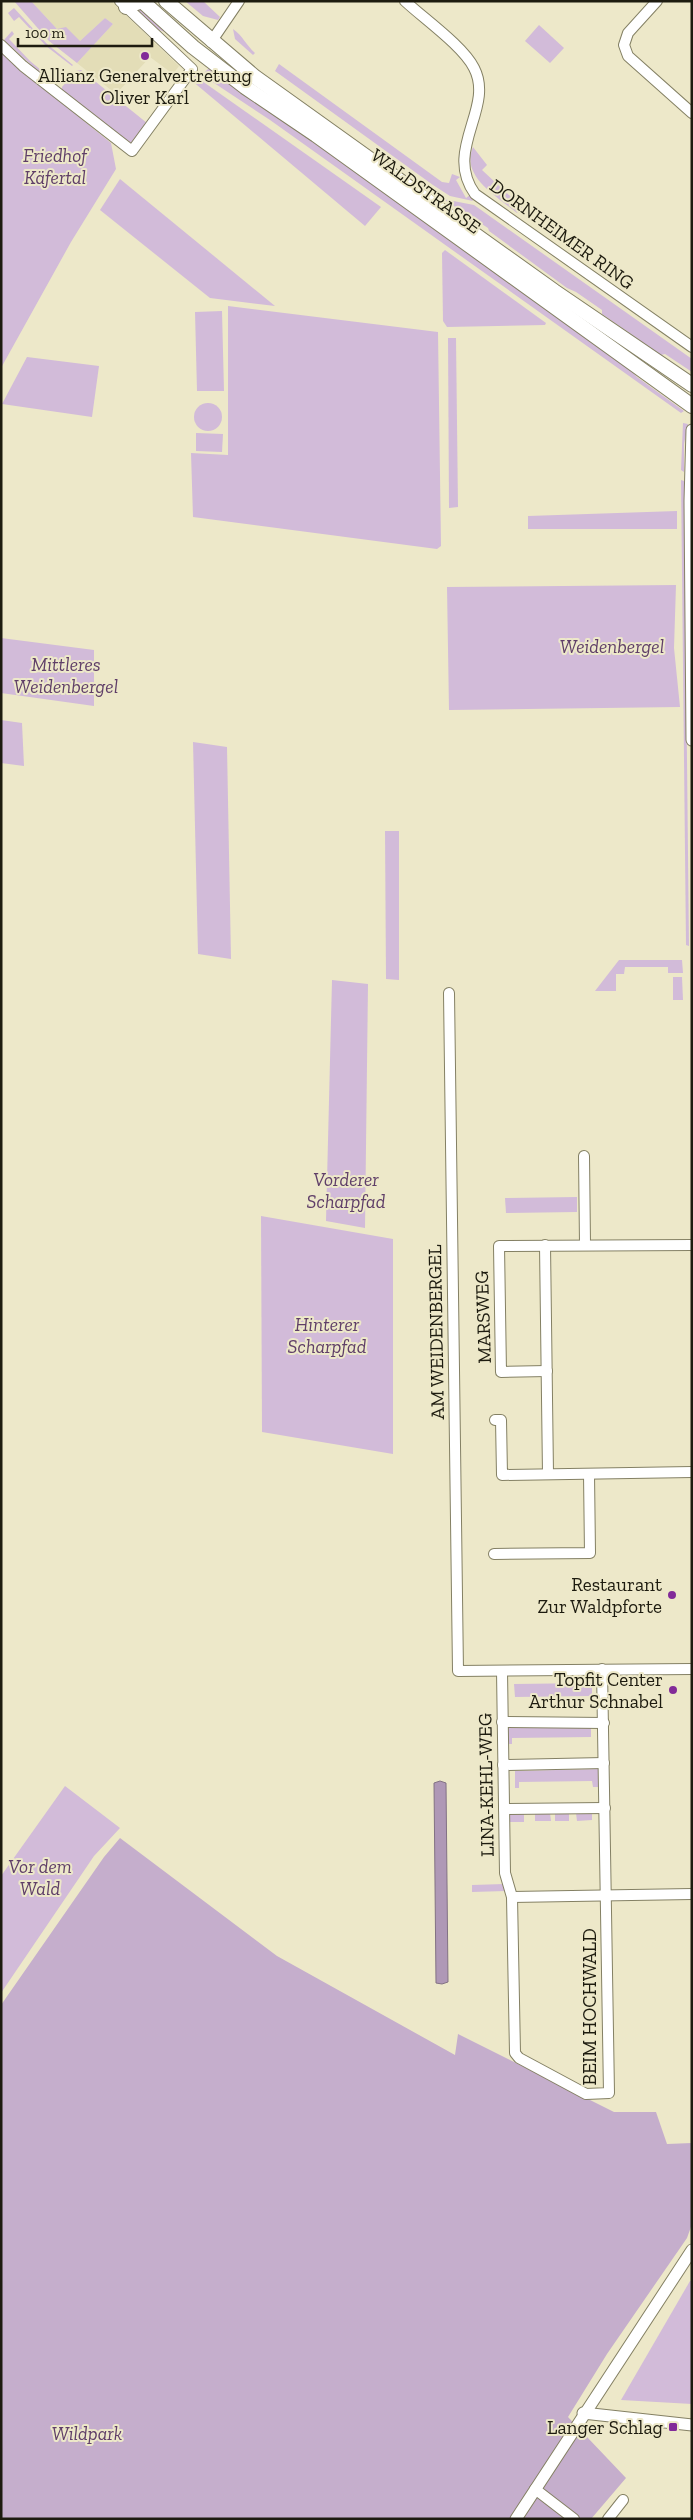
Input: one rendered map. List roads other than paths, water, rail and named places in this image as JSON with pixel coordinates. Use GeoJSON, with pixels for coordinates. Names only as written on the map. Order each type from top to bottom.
{"type":"FeatureCollection","features":[{"type":"Feature","properties":{"kind":"main road","name":"WALDSTRASSE"},"geometry":{"type":"LineString","coordinates":[[142,1],[193,47],[245,87],[316,135],[692,406]]}},
{"type":"Feature","properties":{"kind":"main road"},"geometry":{"type":"LineString","coordinates":[[123,4],[142,1]]}},
{"type":"Feature","properties":{"kind":"main road","name":"WALDSTRASSE"},"geometry":{"type":"LineString","coordinates":[[166,1],[211,42],[270,88],[554,291],[692,385]]}},
{"type":"Feature","properties":{"kind":"main road"},"geometry":{"type":"LineString","coordinates":[[193,47],[206,45],[211,42]]}},
{"type":"Feature","properties":{"kind":"street"},"geometry":{"type":"LineString","coordinates":[[211,42],[239,1]]}},
{"type":"Feature","properties":{"kind":"street","name":"DORNHEIMER RING"},"geometry":{"type":"LineString","coordinates":[[405,1],[464,54],[476,72],[477,100],[464,158],[467,179],[475,194],[692,347]]}},
{"type":"Feature","properties":{"kind":"street"},"geometry":{"type":"LineString","coordinates":[[657,1],[628,33],[624,45],[628,56],[692,113]]}},
{"type":"Feature","properties":{"kind":"street"},"geometry":{"type":"LineString","coordinates":[[1,45],[23,66],[132,151],[192,69],[123,4]]}},
{"type":"Feature","properties":{"kind":"street"},"geometry":{"type":"LineString","coordinates":[[692,430],[692,740]]}},
{"type":"Feature","properties":{"kind":"street","name":"AM WEIDENBERGEL"},"geometry":{"type":"LineString","coordinates":[[449,993],[458,1671],[502,1671]]}},
{"type":"Feature","properties":{"kind":"street"},"geometry":{"type":"LineString","coordinates":[[584,1156],[585,1244]]}},
{"type":"Feature","properties":{"kind":"street"},"geometry":{"type":"LineString","coordinates":[[548,1474],[545,1245],[692,1245]]}},
{"type":"Feature","properties":{"kind":"street","name":"MARSWEG"},"geometry":{"type":"LineString","coordinates":[[545,1245],[499,1246],[501,1372],[547,1371]]}},
{"type":"Feature","properties":{"kind":"street"},"geometry":{"type":"LineString","coordinates":[[495,1420],[501,1420],[502,1475],[692,1472]]}},
{"type":"Feature","properties":{"kind":"street"},"geometry":{"type":"LineString","coordinates":[[494,1554],[590,1552],[589,1474]]}},
{"type":"Feature","properties":{"kind":"street"},"geometry":{"type":"LineString","coordinates":[[602,1669],[607,1896]]}},
{"type":"Feature","properties":{"kind":"street"},"geometry":{"type":"LineString","coordinates":[[502,1671],[692,1669]]}},
{"type":"Feature","properties":{"kind":"street","name":"LINA-KEHL-WEG"},"geometry":{"type":"LineString","coordinates":[[502,1671],[505,1873],[512,1897]]}},
{"type":"Feature","properties":{"kind":"street"},"geometry":{"type":"LineString","coordinates":[[502,1722],[604,1723]]}},
{"type":"Feature","properties":{"kind":"street"},"geometry":{"type":"LineString","coordinates":[[503,1765],[604,1763]]}},
{"type":"Feature","properties":{"kind":"street"},"geometry":{"type":"LineString","coordinates":[[504,1809],[605,1808]]}},
{"type":"Feature","properties":{"kind":"street"},"geometry":{"type":"LineString","coordinates":[[512,1897],[692,1894]]}},
{"type":"Feature","properties":{"kind":"street","name":"BEIM HOCHWALD"},"geometry":{"type":"LineString","coordinates":[[512,1897],[515,2053],[519,2058],[586,2094],[609,2093],[607,1896]]}},
{"type":"Feature","properties":{"kind":"street"},"geometry":{"type":"LineString","coordinates":[[516,2519],[583,2413],[692,2250]]}},
{"type":"Feature","properties":{"kind":"street"},"geometry":{"type":"LineString","coordinates":[[583,2413],[692,2425]]}},
{"type":"Feature","properties":{"kind":"street"},"geometry":{"type":"LineString","coordinates":[[535,2489],[574,2519]]}},
{"type":"Feature","properties":{"kind":"street"},"geometry":{"type":"LineString","coordinates":[[608,2519],[623,2500]]}},
{"type":"Feature","properties":{"kind":"place","name":"Allianz Generalvertretung Oliver Karl"},"geometry":{"type":"Point","coordinates":[145,56]}},
{"type":"Feature","properties":{"kind":"place","name":"Restaurant Zur Waldpforte"},"geometry":{"type":"Point","coordinates":[672,1595]}},
{"type":"Feature","properties":{"kind":"place","name":"Topfit Center Arthur Schnabel"},"geometry":{"type":"Point","coordinates":[673,1690]}},
{"type":"Feature","properties":{"kind":"place","name":"Langer Schlag"},"geometry":{"type":"Point","coordinates":[673,2427]}},
{"type":"Feature","properties":{"kind":"park label","name":"Friedhof Käfertal"},"geometry":{"type":"Point","coordinates":[55,166]}},
{"type":"Feature","properties":{"kind":"park label","name":"Weidenbergel"},"geometry":{"type":"Point","coordinates":[612,646]}},
{"type":"Feature","properties":{"kind":"park label","name":"Mittleres Weidenbergel"},"geometry":{"type":"Point","coordinates":[66,675]}},
{"type":"Feature","properties":{"kind":"park label","name":"Vorderer Scharpfad"},"geometry":{"type":"Point","coordinates":[346,1190]}},
{"type":"Feature","properties":{"kind":"park label","name":"Hinterer Scharpfad"},"geometry":{"type":"Point","coordinates":[327,1335]}},
{"type":"Feature","properties":{"kind":"park label","name":"Vor dem Wald"},"geometry":{"type":"Point","coordinates":[40,1877]}},
{"type":"Feature","properties":{"kind":"park label","name":"Wildpark"},"geometry":{"type":"Point","coordinates":[87,2433]}}]}
